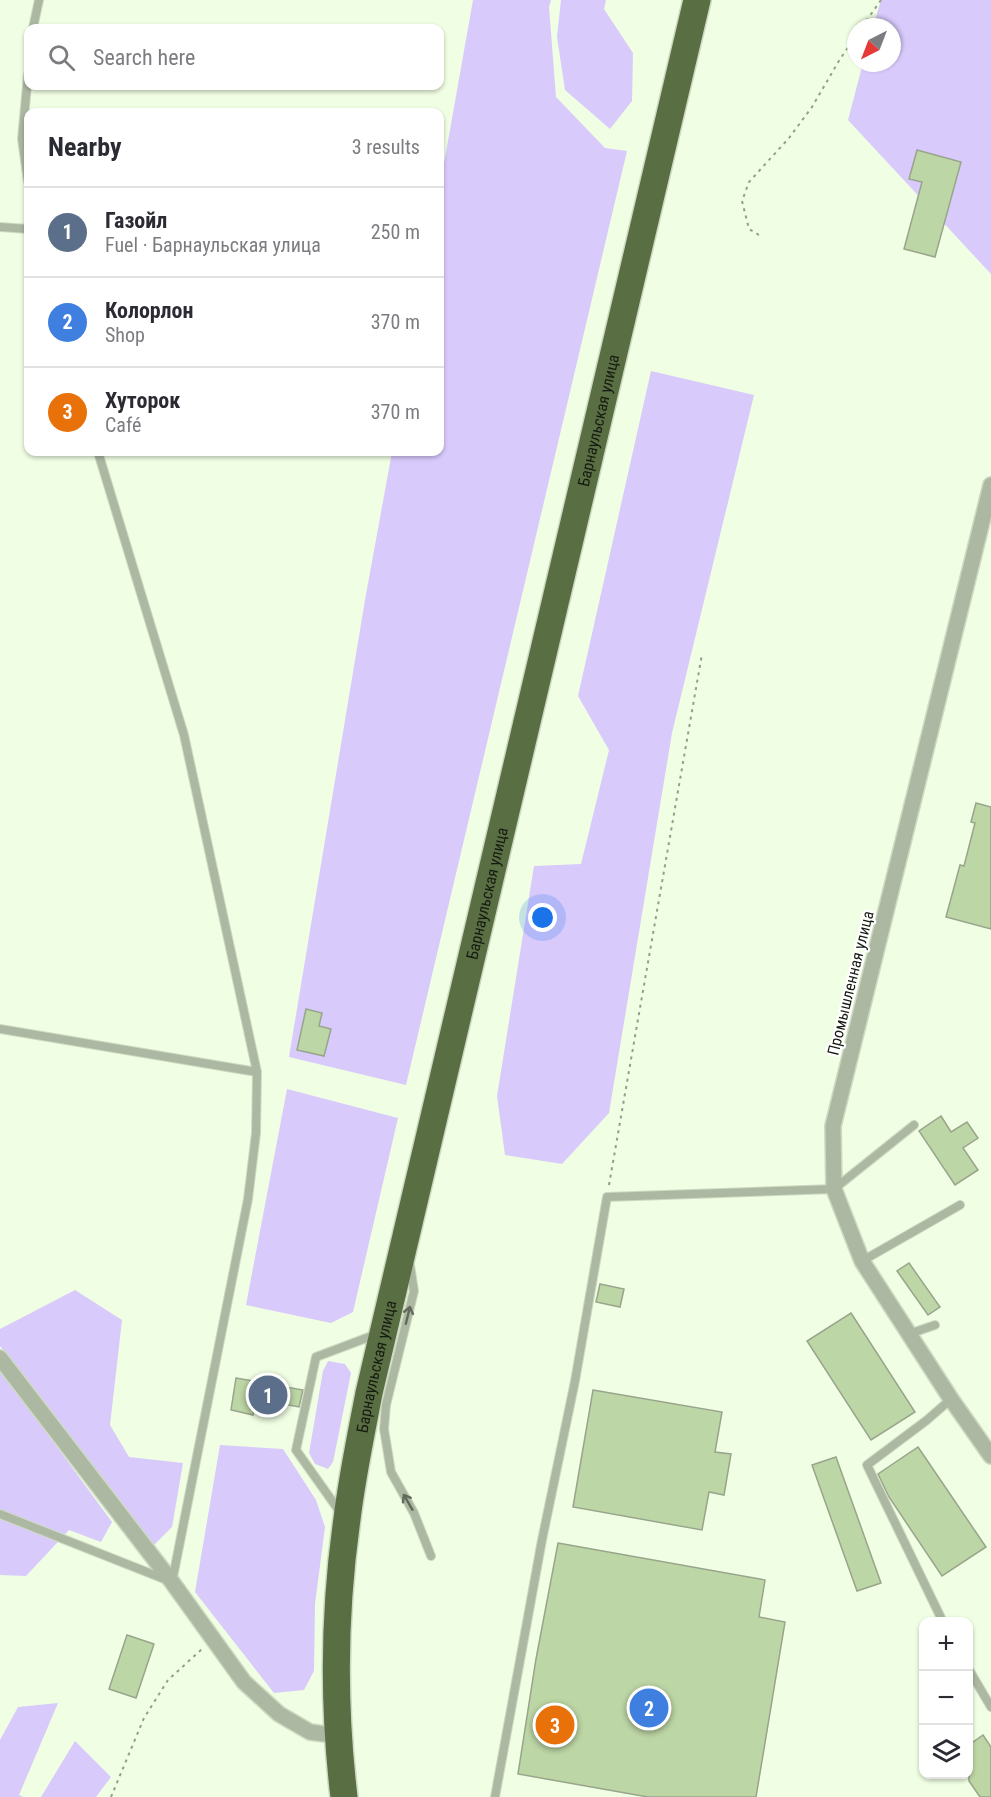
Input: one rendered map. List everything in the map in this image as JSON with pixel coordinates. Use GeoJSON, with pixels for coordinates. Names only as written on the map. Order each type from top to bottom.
{"type":"FeatureCollection","features":[{"type":"Feature","properties":{"kind":"highway","name":"Барнаульская улица"},"geometry":{"type":"LineString","coordinates":[[344,1797],[339,1736],[337,1640],[346,1521],[369,1393],[697,0]]}},
{"type":"Feature","properties":{"kind":"street","name":"Промышленная улица"},"geometry":{"type":"LineString","coordinates":[[991,485],[833,1126],[834,1189],[862,1261],[951,1399],[991,1456]]}},
{"type":"Feature","properties":{"kind":"street"},"geometry":{"type":"LineString","coordinates":[[0,1358],[172,1582],[244,1682],[279,1713],[310,1732],[339,1736]]}},
{"type":"Feature","properties":{"kind":"lane"},"geometry":{"type":"LineString","coordinates":[[34,24],[39,0]]}},
{"type":"Feature","properties":{"kind":"lane"},"geometry":{"type":"LineString","coordinates":[[25,108],[27,90]]}},
{"type":"Feature","properties":{"kind":"lane"},"geometry":{"type":"LineString","coordinates":[[24,118],[22,139],[24,153]]}},
{"type":"Feature","properties":{"kind":"lane"},"geometry":{"type":"LineString","coordinates":[[0,227],[24,229]]}},
{"type":"Feature","properties":{"kind":"lane"},"geometry":{"type":"LineString","coordinates":[[0,1514],[172,1582],[248,1199],[256,1133],[257,1072],[184,735],[99,456]]}},
{"type":"Feature","properties":{"kind":"lane"},"geometry":{"type":"LineString","coordinates":[[0,1029],[257,1072]]}},
{"type":"Feature","properties":{"kind":"lane"},"geometry":{"type":"LineString","coordinates":[[495,1797],[607,1197],[834,1189],[914,1125]]}},
{"type":"Feature","properties":{"kind":"lane"},"geometry":{"type":"LineString","coordinates":[[862,1261],[960,1205]]}},
{"type":"Feature","properties":{"kind":"lane"},"geometry":{"type":"LineString","coordinates":[[406,1238],[414,1291],[386,1405],[384,1429],[391,1472],[414,1513],[431,1556]]}},
{"type":"Feature","properties":{"kind":"lane"},"geometry":{"type":"LineString","coordinates":[[909,1334],[935,1325]]}},
{"type":"Feature","properties":{"kind":"lane"},"geometry":{"type":"LineString","coordinates":[[346,1521],[296,1450],[316,1357],[384,1331]]}},
{"type":"Feature","properties":{"kind":"lane"},"geometry":{"type":"LineString","coordinates":[[941,1617],[867,1465],[951,1399]]}},
{"type":"Feature","properties":{"kind":"lane"},"geometry":{"type":"LineString","coordinates":[[971,1671],[991,1707]]}},
{"type":"Feature","properties":{"kind":"path"},"geometry":{"type":"LineString","coordinates":[[868,18],[881,0]]}},
{"type":"Feature","properties":{"kind":"path"},"geometry":{"type":"LineString","coordinates":[[759,235],[749,229],[742,201],[749,182],[789,138],[812,107],[847,49]]}},
{"type":"Feature","properties":{"kind":"path"},"geometry":{"type":"LineString","coordinates":[[607,1197],[702,654]]}},
{"type":"Feature","properties":{"kind":"path"},"geometry":{"type":"LineString","coordinates":[[111,1797],[144,1718],[168,1680],[214,1640]]}},
{"type":"Feature","properties":{"kind":"shaded area"},"geometry":{"type":"Polygon","coordinates":[[[473,0],[551,0],[549,7],[556,97],[605,148],[627,151],[406,1085],[289,1057],[391,456],[444,456],[444,163],[473,0]]]}},
{"type":"Feature","properties":{"kind":"shaded area"},"geometry":{"type":"Polygon","coordinates":[[[561,0],[606,0],[604,9],[633,53],[632,101],[610,129],[565,90],[557,37],[561,0]]]}},
{"type":"Feature","properties":{"kind":"shaded area"},"geometry":{"type":"Polygon","coordinates":[[[881,0],[991,0],[991,274],[848,120],[861,72],[901,72],[901,18],[876,18],[881,0]]]}},
{"type":"Feature","properties":{"kind":"shaded area"},"geometry":{"type":"Polygon","coordinates":[[[651,371],[754,395],[672,733],[609,1113],[562,1164],[505,1155],[497,1096],[534,866],[581,864],[609,750],[578,696],[651,371]]]}},
{"type":"Feature","properties":{"kind":"shaded area"},"geometry":{"type":"Polygon","coordinates":[[[287,1089],[398,1118],[353,1312],[331,1323],[246,1305],[287,1089]]]}},
{"type":"Feature","properties":{"kind":"shaded area"},"geometry":{"type":"Polygon","coordinates":[[[75,1290],[122,1320],[110,1425],[129,1457],[183,1463],[172,1527],[152,1547],[0,1346],[0,1329],[75,1290]]]}},
{"type":"Feature","properties":{"kind":"shaded area"},"geometry":{"type":"Polygon","coordinates":[[[328,1361],[345,1364],[351,1373],[333,1462],[328,1469],[315,1464],[309,1453],[323,1371],[328,1361]]]}},
{"type":"Feature","properties":{"kind":"shaded area"},"geometry":{"type":"Polygon","coordinates":[[[0,1369],[112,1522],[101,1542],[69,1530],[26,1576],[0,1575],[0,1369]]]}},
{"type":"Feature","properties":{"kind":"shaded area"},"geometry":{"type":"Polygon","coordinates":[[[220,1445],[283,1449],[316,1500],[325,1527],[315,1604],[314,1671],[304,1690],[274,1693],[195,1592],[220,1445]]]}},
{"type":"Feature","properties":{"kind":"shaded area"},"geometry":{"type":"Polygon","coordinates":[[[58,1703],[19,1795],[23,1797],[0,1797],[0,1740],[18,1707],[58,1703]]]}},
{"type":"Feature","properties":{"kind":"shaded area"},"geometry":{"type":"Polygon","coordinates":[[[75,1741],[111,1777],[96,1797],[41,1797],[75,1741]]]}},
{"type":"Feature","properties":{"kind":"building"},"geometry":{"type":"Polygon","coordinates":[[[917,150],[961,162],[935,257],[904,249],[922,182],[909,179],[917,150]]]}},
{"type":"Feature","properties":{"kind":"building"},"geometry":{"type":"Polygon","coordinates":[[[976,803],[991,807],[991,929],[946,917],[960,865],[964,866],[975,823],[971,822],[976,803]]]}},
{"type":"Feature","properties":{"kind":"building"},"geometry":{"type":"Polygon","coordinates":[[[306,1009],[322,1013],[319,1026],[331,1029],[324,1056],[297,1050],[306,1009]]]}},
{"type":"Feature","properties":{"kind":"building"},"geometry":{"type":"Polygon","coordinates":[[[941,1116],[951,1132],[967,1122],[978,1138],[963,1148],[978,1170],[955,1185],[919,1131],[941,1116]]]}},
{"type":"Feature","properties":{"kind":"building"},"geometry":{"type":"Polygon","coordinates":[[[909,1263],[940,1307],[928,1315],[897,1271],[909,1263]]]}},
{"type":"Feature","properties":{"kind":"building"},"geometry":{"type":"Polygon","coordinates":[[[600,1284],[624,1289],[620,1307],[596,1302],[600,1284]]]}},
{"type":"Feature","properties":{"kind":"building"},"geometry":{"type":"Polygon","coordinates":[[[851,1313],[915,1412],[871,1440],[807,1341],[851,1313]]]}},
{"type":"Feature","properties":{"kind":"building"},"geometry":{"type":"Polygon","coordinates":[[[236,1378],[303,1390],[299,1407],[256,1399],[253,1415],[231,1410],[236,1378]]]}},
{"type":"Feature","properties":{"kind":"building"},"geometry":{"type":"Polygon","coordinates":[[[593,1390],[722,1412],[715,1452],[731,1454],[724,1495],[709,1492],[702,1530],[573,1507],[593,1390]]]}},
{"type":"Feature","properties":{"kind":"building"},"geometry":{"type":"Polygon","coordinates":[[[918,1447],[986,1547],[942,1576],[889,1497],[878,1474],[918,1447]]]}},
{"type":"Feature","properties":{"kind":"building"},"geometry":{"type":"Polygon","coordinates":[[[836,1457],[881,1583],[857,1591],[812,1465],[836,1457]]]}},
{"type":"Feature","properties":{"kind":"building"},"geometry":{"type":"Polygon","coordinates":[[[558,1543],[765,1580],[759,1617],[785,1622],[756,1797],[648,1797],[518,1774],[536,1659],[558,1543]]]}},
{"type":"Feature","properties":{"kind":"building"},"geometry":{"type":"Polygon","coordinates":[[[127,1635],[154,1644],[136,1698],[109,1689],[127,1635]]]}},
{"type":"Feature","properties":{"kind":"building"},"geometry":{"type":"Polygon","coordinates":[[[983,1735],[991,1747],[991,1797],[980,1797],[969,1781],[973,1779],[973,1742],[983,1735]]]}},
{"type":"Feature","properties":{"kind":"place","name":"Газойл"},"geometry":{"type":"Point","coordinates":[268,1395]}},
{"type":"Feature","properties":{"kind":"place","name":"Колорлон"},"geometry":{"type":"Point","coordinates":[649,1708]}},
{"type":"Feature","properties":{"kind":"place","name":"Хуторок"},"geometry":{"type":"Point","coordinates":[555,1725]}}]}
